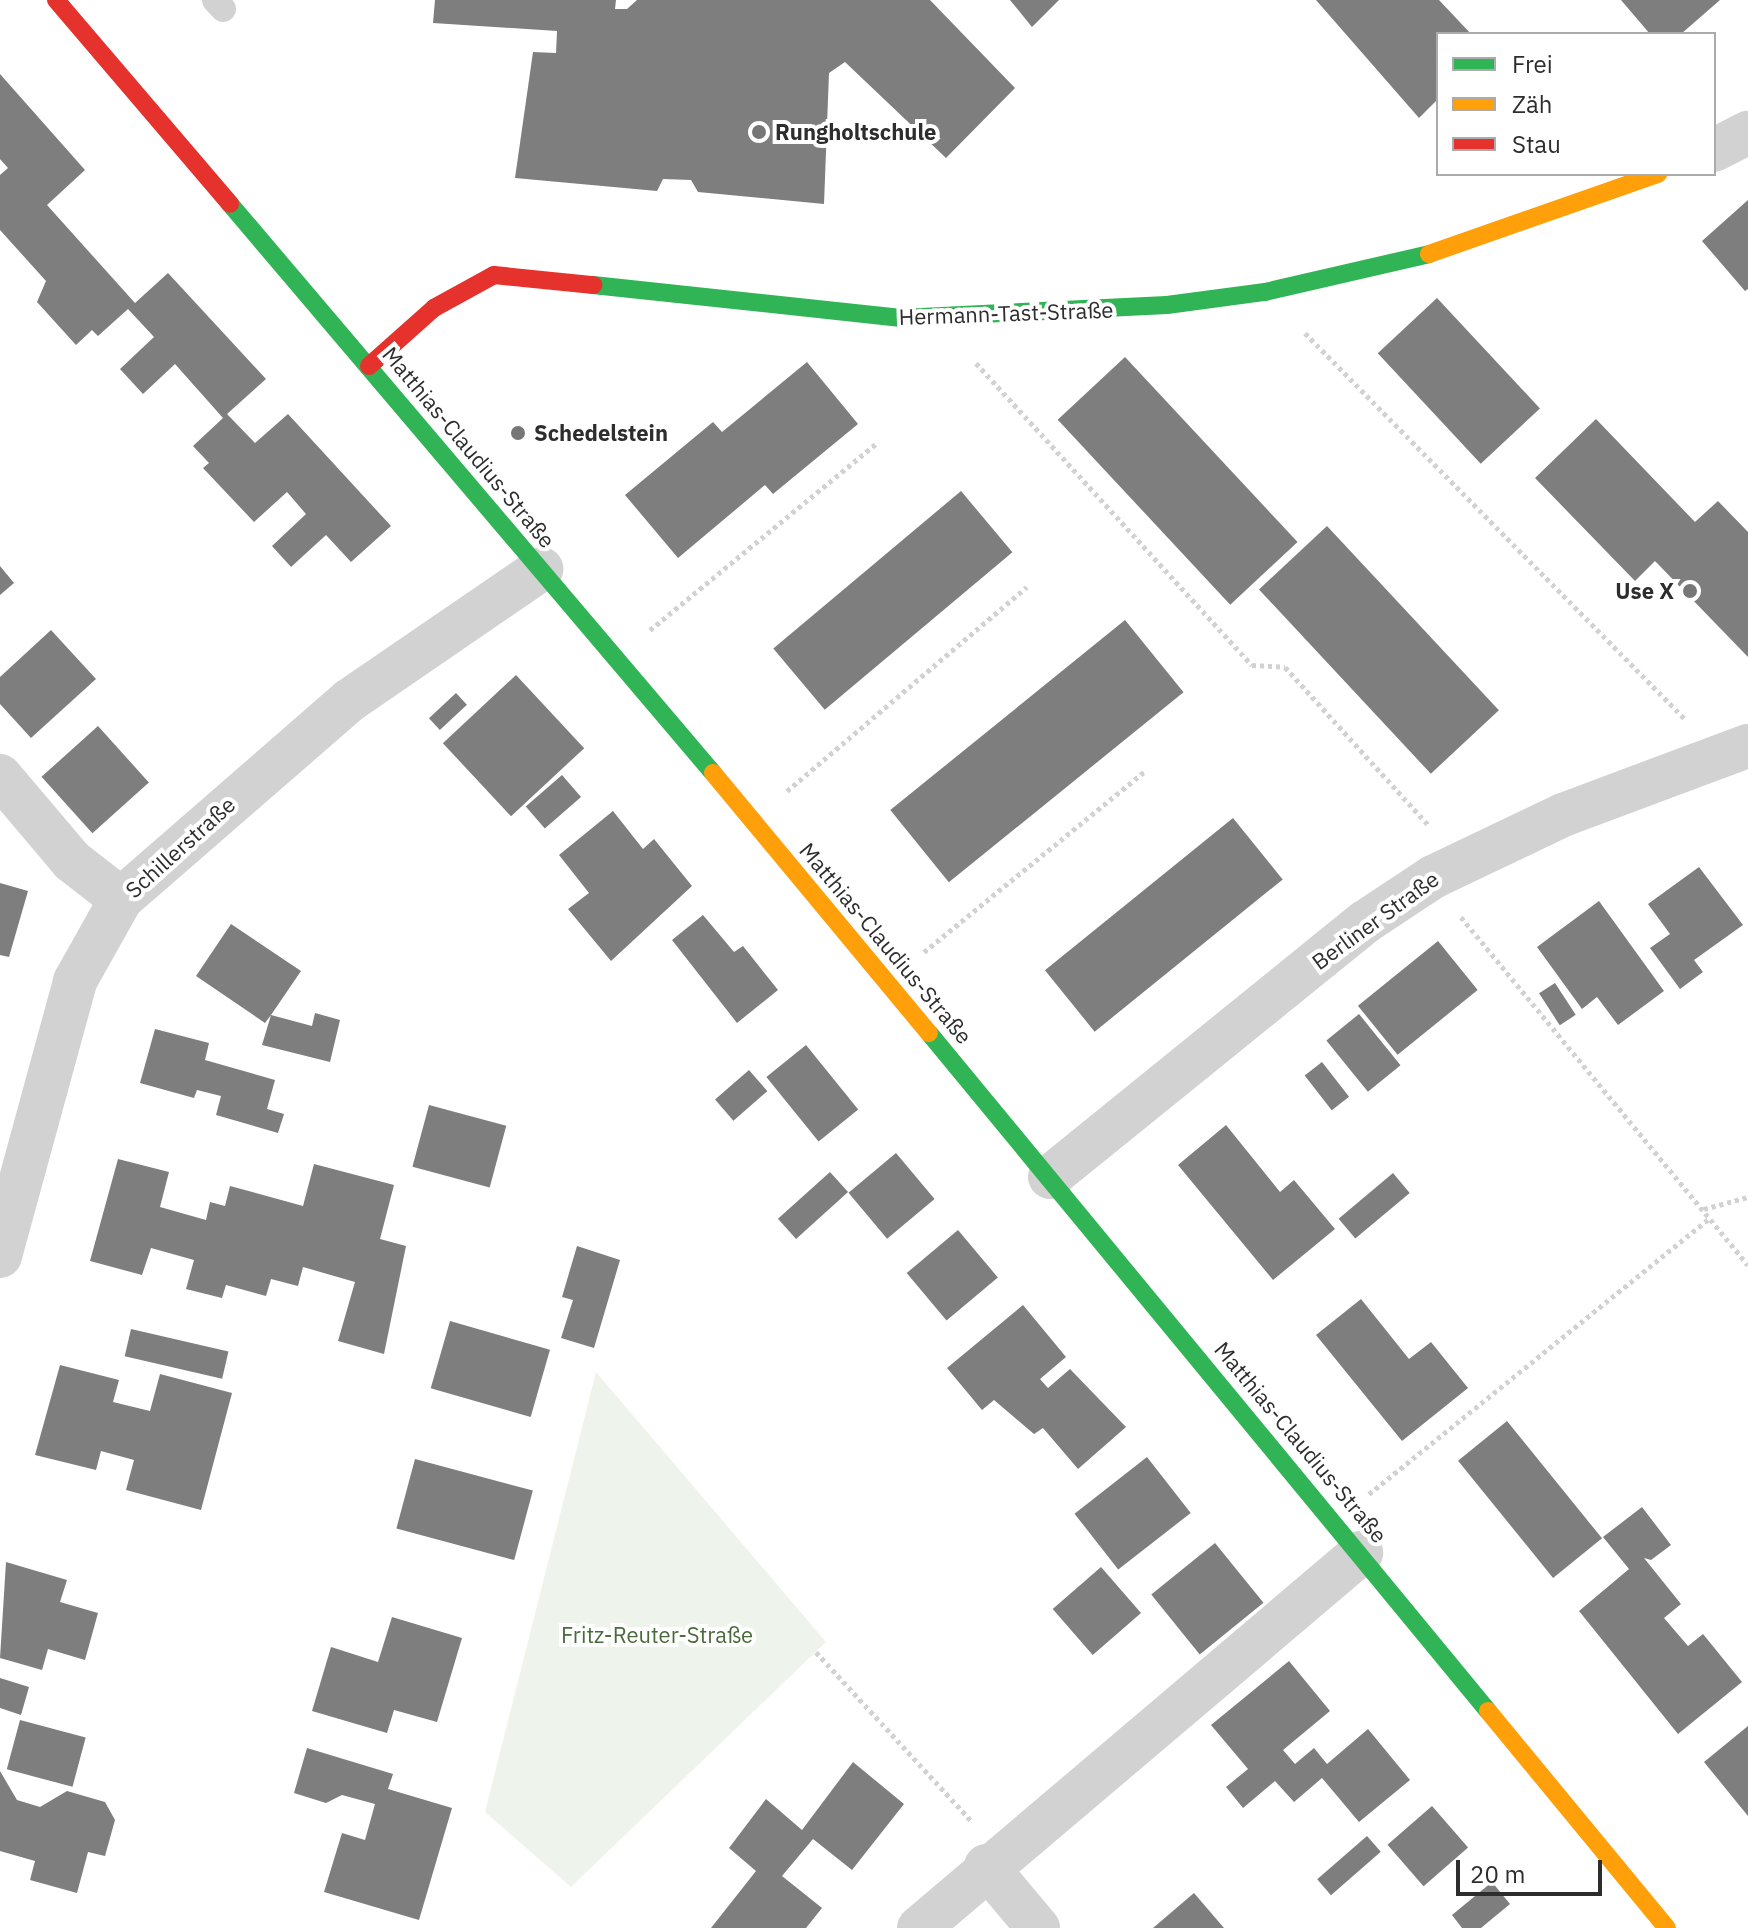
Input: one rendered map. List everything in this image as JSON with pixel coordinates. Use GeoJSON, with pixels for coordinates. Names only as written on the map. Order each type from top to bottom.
{"type":"FeatureCollection","features":[{"type":"Feature","properties":{"kind":"street","name":"Matthias-Claudius-Straße"},"geometry":{"type":"LineString","coordinates":[[56,0],[753,820],[1348,1537],[1667,1928]]}},
{"type":"Feature","properties":{"kind":"street"},"geometry":{"type":"LineString","coordinates":[[1716,149],[1748,133]]}},
{"type":"Feature","properties":{"kind":"street","name":"Hermann-Tast-Straße"},"geometry":{"type":"LineString","coordinates":[[369,366],[434,308],[494,275],[845,315],[935,318],[1085,312],[1265,292],[1415,259],[1652,176]]}},
{"type":"Feature","properties":{"kind":"street","name":"Schillerstraße"},"geometry":{"type":"LineString","coordinates":[[0,1256],[75,981],[121,899],[350,700],[541,569]]}},
{"type":"Feature","properties":{"kind":"street","name":"Berliner Straße"},"geometry":{"type":"LineString","coordinates":[[1050,1177],[1365,922],[1433,877],[1563,815],[1748,746]]}},
{"type":"Feature","properties":{"kind":"street"},"geometry":{"type":"LineString","coordinates":[[0,776],[72,861],[121,899]]}},
{"type":"Feature","properties":{"kind":"street"},"geometry":{"type":"LineString","coordinates":[[919,1928],[1348,1537]]}},
{"type":"Feature","properties":{"kind":"street"},"geometry":{"type":"LineString","coordinates":[[993,1859],[1038,1928]]}},
{"type":"Feature","properties":{"kind":"path"},"geometry":{"type":"LineString","coordinates":[[1265,292],[1694,728]]}},
{"type":"Feature","properties":{"kind":"path"},"geometry":{"type":"LineString","coordinates":[[935,318],[1252,665],[1285,667],[1436,834]]}},
{"type":"Feature","properties":{"kind":"path"},"geometry":{"type":"LineString","coordinates":[[616,658],[878,442]]}},
{"type":"Feature","properties":{"kind":"path"},"geometry":{"type":"LineString","coordinates":[[753,820],[1027,587]]}},
{"type":"Feature","properties":{"kind":"path"},"geometry":{"type":"LineString","coordinates":[[887,982],[1146,770]]}},
{"type":"Feature","properties":{"kind":"path"},"geometry":{"type":"LineString","coordinates":[[1433,877],[1531,1009],[1704,1209],[1748,1265]]}},
{"type":"Feature","properties":{"kind":"path"},"geometry":{"type":"LineString","coordinates":[[1704,1209],[1748,1197]]}},
{"type":"Feature","properties":{"kind":"path"},"geometry":{"type":"LineString","coordinates":[[1348,1537],[1710,1218]]}},
{"type":"Feature","properties":{"kind":"path"},"geometry":{"type":"LineString","coordinates":[[816,1652],[993,1859]]}},
{"type":"Feature","properties":{"kind":"green space","name":"Fritz-Reuter-Straße"},"geometry":{"type":"Polygon","coordinates":[[[596,1372],[826,1642],[571,1887],[485,1812],[596,1372]]]}},
{"type":"Feature","properties":{"kind":"building"},"geometry":{"type":"Polygon","coordinates":[[[435,0],[616,0],[615,9],[627,9],[637,0],[930,0],[1015,88],[946,158],[845,62],[829,73],[824,204],[698,192],[691,180],[663,179],[657,191],[515,178],[533,52],[556,53],[557,31],[433,23],[435,0]]]}},
{"type":"Feature","properties":{"kind":"building"},"geometry":{"type":"Polygon","coordinates":[[[1010,0],[1059,0],[1032,27],[1010,0]]]}},
{"type":"Feature","properties":{"kind":"building"},"geometry":{"type":"Polygon","coordinates":[[[1316,0],[1439,0],[1469,32],[1436,32],[1436,101],[1419,118],[1316,0]]]}},
{"type":"Feature","properties":{"kind":"building"},"geometry":{"type":"Polygon","coordinates":[[[1621,0],[1720,0],[1683,32],[1648,32],[1621,0]]]}},
{"type":"Feature","properties":{"kind":"building"},"geometry":{"type":"Polygon","coordinates":[[[0,74],[85,170],[47,205],[135,303],[168,273],[266,379],[227,414],[255,443],[288,414],[391,526],[351,562],[326,535],[291,567],[272,546],[306,514],[287,492],[254,522],[203,468],[209,463],[193,446],[223,418],[175,364],[143,394],[120,369],[154,337],[128,309],[98,336],[92,330],[76,345],[37,302],[46,281],[0,230],[0,175],[8,168],[0,159],[0,74]]]}},
{"type":"Feature","properties":{"kind":"building"},"geometry":{"type":"Polygon","coordinates":[[[1748,200],[1748,289],[1745,291],[1702,241],[1748,200]]]}},
{"type":"Feature","properties":{"kind":"building"},"geometry":{"type":"Polygon","coordinates":[[[1437,298],[1540,408],[1481,464],[1378,353],[1437,298]]]}},
{"type":"Feature","properties":{"kind":"building"},"geometry":{"type":"Polygon","coordinates":[[[1125,357],[1298,542],[1230,605],[1058,420],[1125,357]]]}},
{"type":"Feature","properties":{"kind":"building"},"geometry":{"type":"Polygon","coordinates":[[[807,362],[858,424],[773,494],[765,485],[678,558],[625,495],[713,422],[722,432],[807,362]]]}},
{"type":"Feature","properties":{"kind":"building"},"geometry":{"type":"Polygon","coordinates":[[[1596,419],[1695,522],[1718,501],[1748,532],[1748,657],[1655,561],[1635,581],[1535,478],[1596,419]]]}},
{"type":"Feature","properties":{"kind":"building"},"geometry":{"type":"Polygon","coordinates":[[[961,491],[1012,552],[825,710],[773,648],[961,491]]]}},
{"type":"Feature","properties":{"kind":"building"},"geometry":{"type":"Polygon","coordinates":[[[1327,526],[1499,710],[1431,774],[1259,589],[1327,526]]]}},
{"type":"Feature","properties":{"kind":"building"},"geometry":{"type":"Polygon","coordinates":[[[0,566],[14,583],[0,595],[0,566]]]}},
{"type":"Feature","properties":{"kind":"building"},"geometry":{"type":"Polygon","coordinates":[[[1125,620],[1184,692],[949,882],[890,810],[1125,620]]]}},
{"type":"Feature","properties":{"kind":"building"},"geometry":{"type":"Polygon","coordinates":[[[51,630],[96,679],[31,738],[0,704],[0,677],[51,630]]]}},
{"type":"Feature","properties":{"kind":"building"},"geometry":{"type":"Polygon","coordinates":[[[516,675],[584,748],[511,816],[443,743],[516,675]]]}},
{"type":"Feature","properties":{"kind":"building"},"geometry":{"type":"Polygon","coordinates":[[[456,693],[467,705],[440,730],[429,718],[456,693]]]}},
{"type":"Feature","properties":{"kind":"building"},"geometry":{"type":"Polygon","coordinates":[[[98,726],[149,782],[92,833],[42,777],[98,726]]]}},
{"type":"Feature","properties":{"kind":"building"},"geometry":{"type":"Polygon","coordinates":[[[562,775],[581,797],[545,828],[526,806],[562,775]]]}},
{"type":"Feature","properties":{"kind":"building"},"geometry":{"type":"Polygon","coordinates":[[[613,811],[643,849],[654,839],[692,886],[611,961],[568,909],[589,893],[559,855],[613,811]]]}},
{"type":"Feature","properties":{"kind":"building"},"geometry":{"type":"Polygon","coordinates":[[[1233,818],[1283,879],[1095,1032],[1045,970],[1233,818]]]}},
{"type":"Feature","properties":{"kind":"building"},"geometry":{"type":"Polygon","coordinates":[[[1699,867],[1743,925],[1694,960],[1703,972],[1680,989],[1650,948],[1670,934],[1648,904],[1699,867]]]}},
{"type":"Feature","properties":{"kind":"building"},"geometry":{"type":"Polygon","coordinates":[[[0,883],[28,891],[9,957],[0,955],[0,883]]]}},
{"type":"Feature","properties":{"kind":"building"},"geometry":{"type":"Polygon","coordinates":[[[1599,901],[1664,991],[1618,1025],[1597,997],[1582,1009],[1537,947],[1599,901]]]}},
{"type":"Feature","properties":{"kind":"building"},"geometry":{"type":"Polygon","coordinates":[[[703,915],[734,952],[743,946],[778,990],[737,1023],[672,940],[703,915]]]}},
{"type":"Feature","properties":{"kind":"building"},"geometry":{"type":"Polygon","coordinates":[[[231,924],[301,971],[265,1023],[196,976],[231,924]]]}},
{"type":"Feature","properties":{"kind":"building"},"geometry":{"type":"Polygon","coordinates":[[[1438,941],[1478,990],[1398,1055],[1358,1006],[1438,941]]]}},
{"type":"Feature","properties":{"kind":"building"},"geometry":{"type":"Polygon","coordinates":[[[1555,983],[1576,1015],[1560,1025],[1539,993],[1555,983]]]}},
{"type":"Feature","properties":{"kind":"building"},"geometry":{"type":"Polygon","coordinates":[[[315,1013],[340,1020],[330,1062],[262,1045],[271,1015],[312,1026],[315,1013]]]}},
{"type":"Feature","properties":{"kind":"building"},"geometry":{"type":"Polygon","coordinates":[[[1359,1014],[1401,1065],[1368,1092],[1326,1040],[1359,1014]]]}},
{"type":"Feature","properties":{"kind":"building"},"geometry":{"type":"Polygon","coordinates":[[[155,1029],[209,1043],[205,1060],[275,1080],[267,1109],[284,1114],[278,1133],[216,1115],[221,1096],[197,1090],[194,1098],[140,1083],[155,1029]]]}},
{"type":"Feature","properties":{"kind":"building"},"geometry":{"type":"Polygon","coordinates":[[[806,1045],[858,1110],[819,1142],[766,1077],[806,1045]]]}},
{"type":"Feature","properties":{"kind":"building"},"geometry":{"type":"Polygon","coordinates":[[[1322,1062],[1349,1097],[1332,1110],[1305,1076],[1322,1062]]]}},
{"type":"Feature","properties":{"kind":"building"},"geometry":{"type":"Polygon","coordinates":[[[749,1070],[767,1091],[733,1121],[715,1100],[749,1070]]]}},
{"type":"Feature","properties":{"kind":"building"},"geometry":{"type":"Polygon","coordinates":[[[429,1105],[506,1126],[490,1188],[412,1167],[429,1105]]]}},
{"type":"Feature","properties":{"kind":"building"},"geometry":{"type":"Polygon","coordinates":[[[1226,1125],[1280,1192],[1294,1180],[1335,1229],[1273,1280],[1178,1165],[1226,1125]]]}},
{"type":"Feature","properties":{"kind":"building"},"geometry":{"type":"Polygon","coordinates":[[[896,1153],[935,1199],[887,1239],[849,1193],[896,1153]]]}},
{"type":"Feature","properties":{"kind":"building"},"geometry":{"type":"Polygon","coordinates":[[[118,1159],[169,1172],[160,1207],[206,1220],[210,1202],[225,1206],[230,1186],[303,1206],[314,1164],[394,1185],[380,1239],[406,1246],[384,1354],[338,1341],[355,1282],[303,1267],[298,1286],[271,1279],[266,1296],[226,1285],[222,1298],[186,1289],[194,1260],[151,1248],[142,1275],[90,1261],[118,1159]]]}},
{"type":"Feature","properties":{"kind":"building"},"geometry":{"type":"Polygon","coordinates":[[[830,1172],[848,1192],[796,1239],[778,1219],[830,1172]]]}},
{"type":"Feature","properties":{"kind":"building"},"geometry":{"type":"Polygon","coordinates":[[[1393,1173],[1410,1193],[1355,1239],[1339,1219],[1393,1173]]]}},
{"type":"Feature","properties":{"kind":"building"},"geometry":{"type":"Polygon","coordinates":[[[958,1230],[998,1277],[947,1321],[907,1273],[958,1230]]]}},
{"type":"Feature","properties":{"kind":"building"},"geometry":{"type":"Polygon","coordinates":[[[577,1246],[620,1260],[594,1348],[561,1338],[573,1300],[562,1297],[577,1246]]]}},
{"type":"Feature","properties":{"kind":"building"},"geometry":{"type":"Polygon","coordinates":[[[1361,1299],[1409,1359],[1431,1342],[1468,1388],[1402,1441],[1316,1335],[1361,1299]]]}},
{"type":"Feature","properties":{"kind":"building"},"geometry":{"type":"Polygon","coordinates":[[[1023,1305],[1066,1357],[1040,1379],[1048,1388],[1070,1369],[1126,1427],[1078,1469],[1043,1428],[1034,1434],[994,1400],[982,1410],[947,1368],[1023,1305]]]}},
{"type":"Feature","properties":{"kind":"building"},"geometry":{"type":"Polygon","coordinates":[[[450,1321],[550,1350],[531,1417],[431,1388],[450,1321]]]}},
{"type":"Feature","properties":{"kind":"building"},"geometry":{"type":"Polygon","coordinates":[[[131,1329],[228,1351],[222,1379],[125,1356],[131,1329]]]}},
{"type":"Feature","properties":{"kind":"building"},"geometry":{"type":"Polygon","coordinates":[[[60,1365],[119,1380],[113,1402],[150,1411],[160,1374],[232,1393],[201,1510],[126,1490],[134,1460],[101,1451],[96,1470],[35,1455],[60,1365]]]}},
{"type":"Feature","properties":{"kind":"building"},"geometry":{"type":"Polygon","coordinates":[[[1507,1421],[1602,1538],[1553,1578],[1458,1461],[1507,1421]]]}},
{"type":"Feature","properties":{"kind":"building"},"geometry":{"type":"Polygon","coordinates":[[[1147,1457],[1191,1513],[1118,1570],[1075,1514],[1147,1457]]]}},
{"type":"Feature","properties":{"kind":"building"},"geometry":{"type":"Polygon","coordinates":[[[415,1459],[533,1491],[514,1560],[396,1529],[415,1459]]]}},
{"type":"Feature","properties":{"kind":"building"},"geometry":{"type":"Polygon","coordinates":[[[1642,1507],[1671,1545],[1651,1560],[1644,1558],[1681,1604],[1664,1618],[1688,1646],[1703,1634],[1742,1682],[1678,1734],[1579,1611],[1629,1569],[1603,1537],[1642,1507]]]}},
{"type":"Feature","properties":{"kind":"building"},"geometry":{"type":"Polygon","coordinates":[[[1215,1543],[1263,1603],[1200,1654],[1151,1595],[1215,1543]]]}},
{"type":"Feature","properties":{"kind":"building"},"geometry":{"type":"Polygon","coordinates":[[[6,1562],[67,1580],[60,1602],[98,1613],[85,1660],[48,1649],[42,1670],[0,1658],[6,1562]]]}},
{"type":"Feature","properties":{"kind":"building"},"geometry":{"type":"Polygon","coordinates":[[[1101,1567],[1141,1613],[1093,1655],[1053,1609],[1101,1567]]]}},
{"type":"Feature","properties":{"kind":"building"},"geometry":{"type":"Polygon","coordinates":[[[392,1617],[462,1638],[437,1722],[394,1710],[387,1733],[312,1711],[331,1647],[378,1662],[392,1617]]]}},
{"type":"Feature","properties":{"kind":"building"},"geometry":{"type":"Polygon","coordinates":[[[1289,1661],[1330,1711],[1283,1750],[1295,1764],[1314,1748],[1327,1764],[1368,1729],[1410,1780],[1359,1822],[1322,1778],[1294,1802],[1275,1781],[1243,1808],[1226,1787],[1248,1769],[1211,1725],[1289,1661]]]}},
{"type":"Feature","properties":{"kind":"building"},"geometry":{"type":"Polygon","coordinates":[[[0,1678],[29,1687],[21,1715],[0,1708],[0,1678]]]}},
{"type":"Feature","properties":{"kind":"building"},"geometry":{"type":"Polygon","coordinates":[[[20,1720],[86,1738],[72,1787],[7,1769],[20,1720]]]}},
{"type":"Feature","properties":{"kind":"building"},"geometry":{"type":"Polygon","coordinates":[[[1748,1726],[1748,1816],[1704,1762],[1748,1726]]]}},
{"type":"Feature","properties":{"kind":"building"},"geometry":{"type":"Polygon","coordinates":[[[307,1748],[393,1774],[388,1789],[452,1808],[419,1920],[324,1892],[342,1833],[365,1840],[375,1804],[342,1795],[326,1803],[294,1793],[307,1748]]]}},
{"type":"Feature","properties":{"kind":"building"},"geometry":{"type":"Polygon","coordinates":[[[853,1762],[904,1804],[852,1870],[813,1839],[782,1876],[822,1908],[806,1928],[711,1928],[756,1871],[729,1848],[766,1799],[802,1830],[853,1762]]]}},
{"type":"Feature","properties":{"kind":"building"},"geometry":{"type":"Polygon","coordinates":[[[0,1771],[17,1800],[40,1807],[67,1791],[105,1802],[115,1820],[105,1856],[88,1852],[77,1893],[30,1880],[35,1861],[0,1851],[0,1771]]]}},
{"type":"Feature","properties":{"kind":"building"},"geometry":{"type":"Polygon","coordinates":[[[1432,1806],[1468,1848],[1424,1886],[1387,1845],[1432,1806]]]}},
{"type":"Feature","properties":{"kind":"building"},"geometry":{"type":"Polygon","coordinates":[[[1367,1836],[1381,1852],[1331,1895],[1317,1879],[1367,1836]]]}},
{"type":"Feature","properties":{"kind":"building"},"geometry":{"type":"Polygon","coordinates":[[[1492,1882],[1510,1904],[1481,1928],[1462,1928],[1452,1915],[1492,1882]]]}},
{"type":"Feature","properties":{"kind":"building"},"geometry":{"type":"Polygon","coordinates":[[[1194,1893],[1224,1928],[1153,1928],[1194,1893]]]}},
{"type":"Feature","properties":{"kind":"traffic: fast"},"geometry":{"type":"LineString","coordinates":[[230,204],[713,773]]}},
{"type":"Feature","properties":{"kind":"traffic: fast"},"geometry":{"type":"LineString","coordinates":[[593,285],[901,318],[1167,305],[1265,292],[1429,254]]}},
{"type":"Feature","properties":{"kind":"traffic: fast"},"geometry":{"type":"LineString","coordinates":[[929,1033],[1488,1711]]}},
{"type":"Feature","properties":{"kind":"traffic: slow"},"geometry":{"type":"LineString","coordinates":[[1429,254],[1652,176]]}},
{"type":"Feature","properties":{"kind":"traffic: slow"},"geometry":{"type":"LineString","coordinates":[[713,773],[929,1033]]}},
{"type":"Feature","properties":{"kind":"traffic: slow"},"geometry":{"type":"LineString","coordinates":[[1488,1711],[1667,1928]]}},
{"type":"Feature","properties":{"kind":"traffic: jam"},"geometry":{"type":"LineString","coordinates":[[56,0],[230,204]]}},
{"type":"Feature","properties":{"kind":"traffic: jam"},"geometry":{"type":"LineString","coordinates":[[369,366],[434,308],[494,275],[593,285]]}},
{"type":"Feature","properties":{"kind":"place","name":"Rungholtschule"},"geometry":{"type":"Point","coordinates":[759,132]}},
{"type":"Feature","properties":{"kind":"place","name":"Schedelstein"},"geometry":{"type":"Point","coordinates":[518,433]}},
{"type":"Feature","properties":{"kind":"place","name":"Use X"},"geometry":{"type":"Point","coordinates":[1690,591]}}]}
